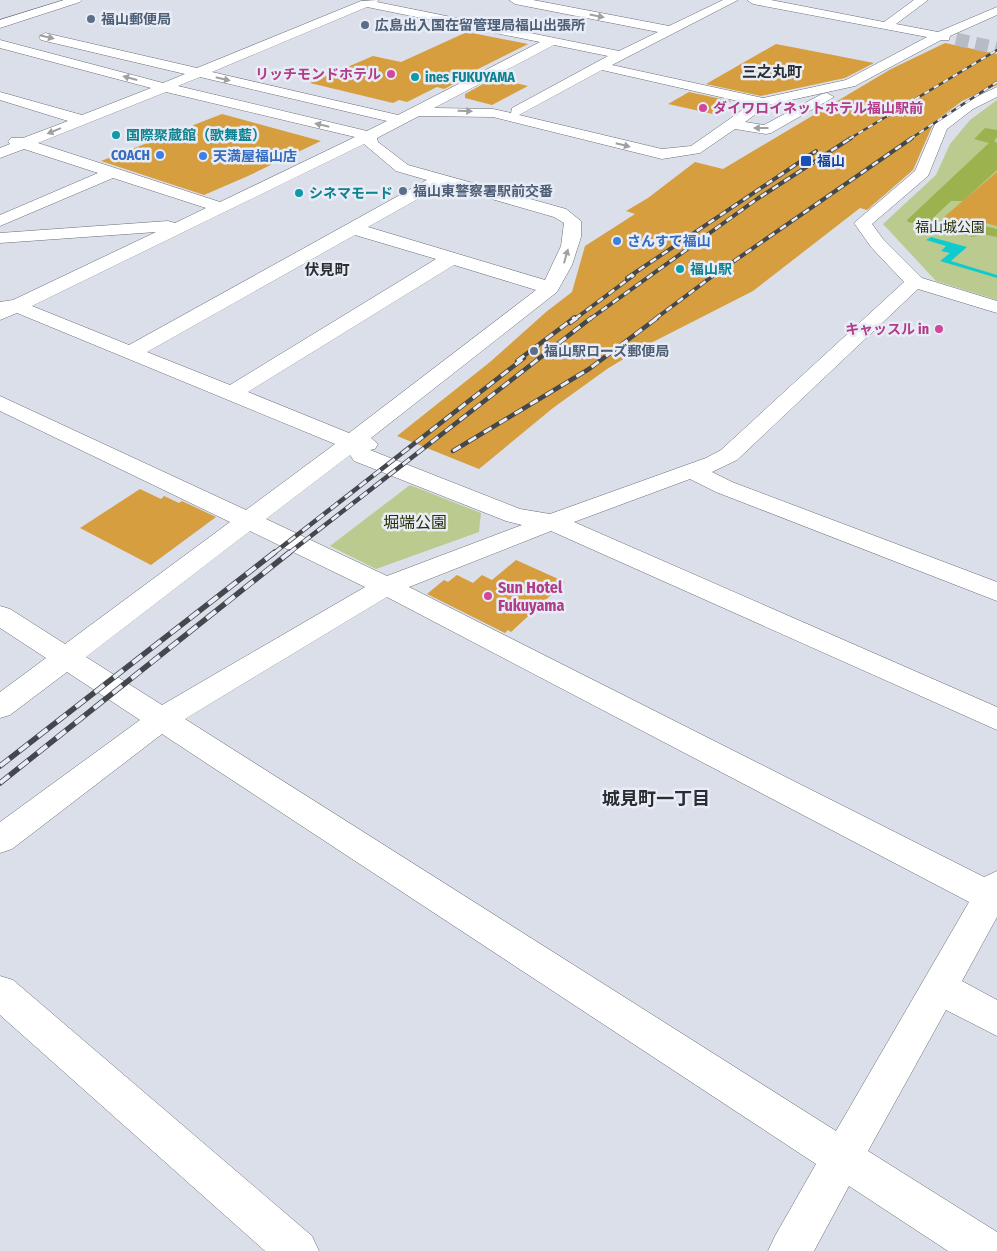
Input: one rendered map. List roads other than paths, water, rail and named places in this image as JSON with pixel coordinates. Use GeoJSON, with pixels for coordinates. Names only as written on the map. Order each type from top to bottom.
{"type":"FeatureCollection","features":[{"type":"Feature","properties":{"kind":"main road"},"geometry":{"type":"LineString","coordinates":[[0,16],[52,0]]}},
{"type":"Feature","properties":{"kind":"main road"},"geometry":{"type":"LineString","coordinates":[[0,25],[76,0]]}},
{"type":"Feature","properties":{"kind":"main road"},"geometry":{"type":"LineString","coordinates":[[515,0],[544,2],[669,30]]}},
{"type":"Feature","properties":{"kind":"main road"},"geometry":{"type":"LineString","coordinates":[[517,111],[669,30],[732,0]]}},
{"type":"Feature","properties":{"kind":"main road"},"geometry":{"type":"LineString","coordinates":[[753,0],[956,39]]}},
{"type":"Feature","properties":{"kind":"main road"},"geometry":{"type":"LineString","coordinates":[[887,25],[922,0]]}},
{"type":"Feature","properties":{"kind":"main road"},"geometry":{"type":"LineString","coordinates":[[0,153],[369,2],[485,28],[621,55]]}},
{"type":"Feature","properties":{"kind":"main road"},"geometry":{"type":"LineString","coordinates":[[485,28],[544,2]]}},
{"type":"Feature","properties":{"kind":"main road"},"geometry":{"type":"LineString","coordinates":[[822,13],[836,4]]}},
{"type":"Feature","properties":{"kind":"main road"},"geometry":{"type":"LineString","coordinates":[[733,124],[766,130],[939,36],[997,11]]}},
{"type":"Feature","properties":{"kind":"main road"},"geometry":{"type":"LineString","coordinates":[[0,25],[196,72],[408,116],[460,111],[493,113],[662,154],[695,150],[763,102],[850,83]]}},
{"type":"Feature","properties":{"kind":"main road"},"geometry":{"type":"LineString","coordinates":[[5,309],[370,136],[552,41]]}},
{"type":"Feature","properties":{"kind":"main road"},"geometry":{"type":"LineString","coordinates":[[0,44],[164,87],[370,136]]}},
{"type":"Feature","properties":{"kind":"main road"},"geometry":{"type":"LineString","coordinates":[[600,66],[763,102]]}},
{"type":"Feature","properties":{"kind":"main road"},"geometry":{"type":"LineString","coordinates":[[997,91],[968,106],[940,127],[922,174],[863,223],[877,243],[915,282],[997,307]]}},
{"type":"Feature","properties":{"kind":"main road"},"geometry":{"type":"LineString","coordinates":[[0,96],[82,120]]}},
{"type":"Feature","properties":{"kind":"main road"},"geometry":{"type":"LineString","coordinates":[[0,136],[219,207]]}},
{"type":"Feature","properties":{"kind":"main road"},"geometry":{"type":"LineString","coordinates":[[0,707],[352,442],[550,288],[562,267],[574,228],[572,220],[560,213],[402,168],[370,144],[370,136]]}},
{"type":"Feature","properties":{"kind":"main road"},"geometry":{"type":"LineString","coordinates":[[0,221],[111,173]]}},
{"type":"Feature","properties":{"kind":"main road"},"geometry":{"type":"LineString","coordinates":[[131,352],[440,180]]}},
{"type":"Feature","properties":{"kind":"main road"},"geometry":{"type":"LineString","coordinates":[[0,238],[183,225]]}},
{"type":"Feature","properties":{"kind":"main road"},"geometry":{"type":"LineString","coordinates":[[355,229],[550,288]]}},
{"type":"Feature","properties":{"kind":"main road"},"geometry":{"type":"LineString","coordinates":[[232,392],[450,259]]}},
{"type":"Feature","properties":{"kind":"main road"},"geometry":{"type":"LineString","coordinates":[[0,840],[162,719],[386,586],[552,522],[692,471],[729,454],[915,282]]}},
{"type":"Feature","properties":{"kind":"main road"},"geometry":{"type":"LineString","coordinates":[[5,309],[131,352],[232,392],[352,442],[362,456],[515,516],[552,522],[997,719]]}},
{"type":"Feature","properties":{"kind":"main road"},"geometry":{"type":"LineString","coordinates":[[0,403],[386,586],[995,894],[939,987],[790,1251]]}},
{"type":"Feature","properties":{"kind":"main road"},"geometry":{"type":"LineString","coordinates":[[692,471],[724,488],[994,586]]}},
{"type":"Feature","properties":{"kind":"main road"},"geometry":{"type":"LineString","coordinates":[[0,616],[987,1251]]}},
{"type":"Feature","properties":{"kind":"main road"},"geometry":{"type":"LineString","coordinates":[[939,987],[997,1019]]}},
{"type":"Feature","properties":{"kind":"main road"},"geometry":{"type":"LineString","coordinates":[[0,992],[297,1251]]}},
{"type":"Feature","properties":{"kind":"water"},"geometry":{"type":"Polygon","coordinates":[[[931,237],[967,247],[951,261],[997,275],[997,278],[940,261],[950,253],[941,251],[946,246],[926,240],[931,237]]]}},
{"type":"Feature","properties":{"kind":"tunnel"},"geometry":{"type":"LineString","coordinates":[[956,39],[997,48]]}},
{"type":"Feature","properties":{"kind":"railway"},"geometry":{"type":"LineString","coordinates":[[849,139],[997,50]]}},
{"type":"Feature","properties":{"kind":"railway"},"geometry":{"type":"LineString","coordinates":[[910,139],[997,82]]}},
{"type":"Feature","properties":{"kind":"railway"},"geometry":{"type":"LineString","coordinates":[[590,319],[757,199],[851,138]]}},
{"type":"Feature","properties":{"kind":"railway"},"geometry":{"type":"LineString","coordinates":[[655,319],[714,275],[912,138]]}},
{"type":"Feature","properties":{"kind":"railway"},"geometry":{"type":"LineString","coordinates":[[627,278],[816,151]]}},
{"type":"Feature","properties":{"kind":"railway"},"geometry":{"type":"LineString","coordinates":[[575,319],[634,275]]}},
{"type":"Feature","properties":{"kind":"railway"},"geometry":{"type":"LineString","coordinates":[[517,361],[574,318]]}},
{"type":"Feature","properties":{"kind":"railway"},"geometry":{"type":"LineString","coordinates":[[570,323],[577,318]]}},
{"type":"Feature","properties":{"kind":"railway"},"geometry":{"type":"LineString","coordinates":[[289,553],[591,318]]}},
{"type":"Feature","properties":{"kind":"railway"},"geometry":{"type":"LineString","coordinates":[[453,451],[589,369],[657,318]]}},
{"type":"Feature","properties":{"kind":"railway"},"geometry":{"type":"LineString","coordinates":[[274,553],[524,358]]}},
{"type":"Feature","properties":{"kind":"railway"},"geometry":{"type":"LineString","coordinates":[[0,766],[275,552]]}},
{"type":"Feature","properties":{"kind":"railway"},"geometry":{"type":"LineString","coordinates":[[0,783],[290,552]]}},
{"type":"Feature","properties":{"kind":"place","name":"福山郵便局"},"geometry":{"type":"Point","coordinates":[91,19]}},
{"type":"Feature","properties":{"kind":"place","name":"広島出入国在留管理局福山出張所"},"geometry":{"type":"Point","coordinates":[365,25]}},
{"type":"Feature","properties":{"kind":"place","name":"リッチモンドホテル"},"geometry":{"type":"Point","coordinates":[391,74]}},
{"type":"Feature","properties":{"kind":"place","name":"ines FUKUYAMA"},"geometry":{"type":"Point","coordinates":[415,77]}},
{"type":"Feature","properties":{"kind":"place","name":"ダイワロイネットホテル福山駅前"},"geometry":{"type":"Point","coordinates":[703,108]}},
{"type":"Feature","properties":{"kind":"place","name":"国際聚蔵館（歌舞藍）"},"geometry":{"type":"Point","coordinates":[116,135]}},
{"type":"Feature","properties":{"kind":"place","name":"COACH"},"geometry":{"type":"Point","coordinates":[160,155]}},
{"type":"Feature","properties":{"kind":"place","name":"天満屋福山店"},"geometry":{"type":"Point","coordinates":[203,156]}},
{"type":"Feature","properties":{"kind":"place","name":"福山"},"geometry":{"type":"Point","coordinates":[806,161]}},
{"type":"Feature","properties":{"kind":"place","name":"福山東警察署駅前交番"},"geometry":{"type":"Point","coordinates":[403,191]}},
{"type":"Feature","properties":{"kind":"place","name":"シネマモード"},"geometry":{"type":"Point","coordinates":[299,193]}},
{"type":"Feature","properties":{"kind":"place","name":"さんすて福山"},"geometry":{"type":"Point","coordinates":[617,241]}},
{"type":"Feature","properties":{"kind":"place","name":"福山駅"},"geometry":{"type":"Point","coordinates":[680,269]}},
{"type":"Feature","properties":{"kind":"place","name":"キャッスル in"},"geometry":{"type":"Point","coordinates":[939,329]}},
{"type":"Feature","properties":{"kind":"place","name":"福山駅ローズ郵便局"},"geometry":{"type":"Point","coordinates":[534,351]}},
{"type":"Feature","properties":{"kind":"place","name":"Sun Hotel Fukuyama"},"geometry":{"type":"Point","coordinates":[488,596]}},
{"type":"Feature","properties":{"kind":"district","name":"三之丸町"},"geometry":{"type":"Point","coordinates":[772,72]}},
{"type":"Feature","properties":{"kind":"district","name":"伏見町"},"geometry":{"type":"Point","coordinates":[327,270]}},
{"type":"Feature","properties":{"kind":"district","name":"城見町一丁目"},"geometry":{"type":"Point","coordinates":[656,799]}},
{"type":"Feature","properties":{"kind":"park label","name":"福山城公園"},"geometry":{"type":"Point","coordinates":[950,227]}},
{"type":"Feature","properties":{"kind":"park label","name":"堀端公園"},"geometry":{"type":"Point","coordinates":[415,522]}}]}
